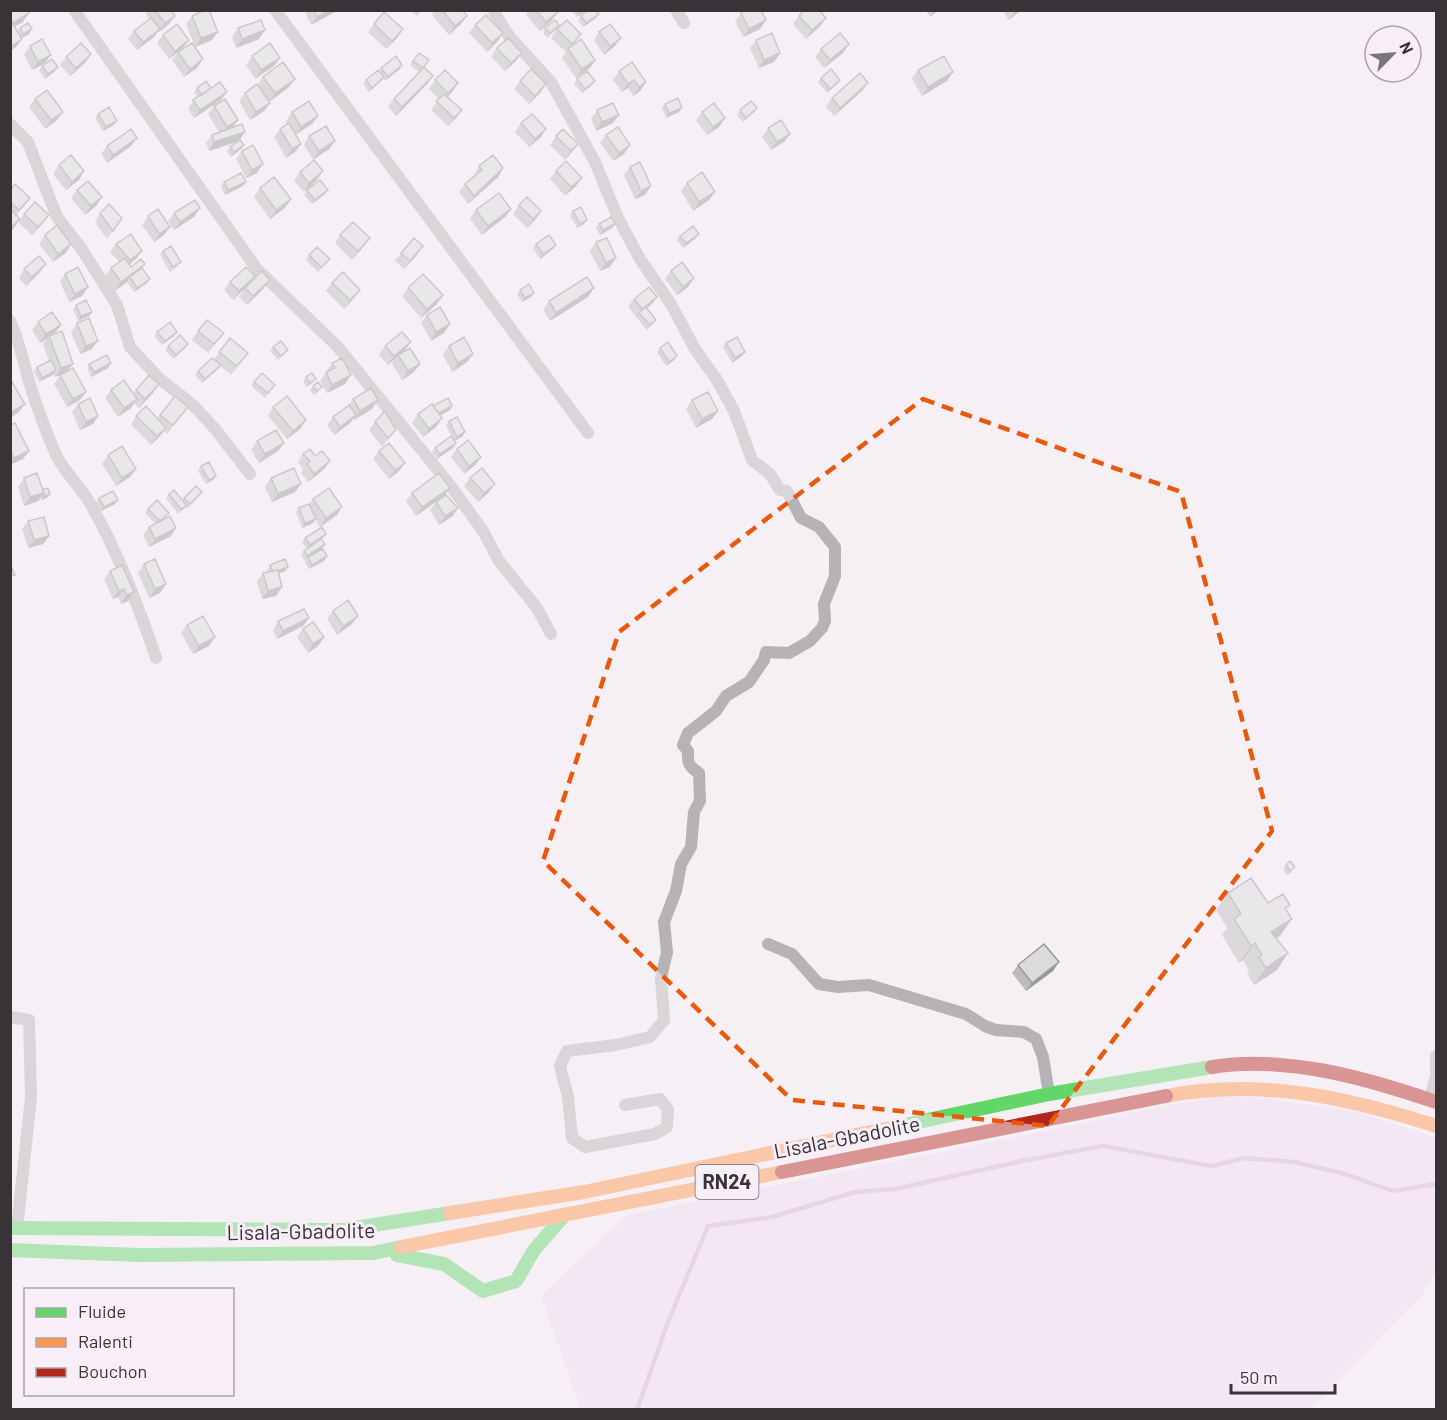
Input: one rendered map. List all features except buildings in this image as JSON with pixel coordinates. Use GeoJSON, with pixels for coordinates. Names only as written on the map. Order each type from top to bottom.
{"type":"FeatureCollection","features":[{"type":"Feature","properties":{"kind":"main road","name":"Lisala-Gbadolite"},"geometry":{"type":"LineString","coordinates":[[14,1228],[342,1230],[381,1225],[584,1192],[1049,1094],[1236,1063],[1296,1066],[1392,1087],[1433,1100]]}},
{"type":"Feature","properties":{"kind":"main road","name":"Lisala-Gbadolite"},"geometry":{"type":"LineString","coordinates":[[10,1250],[111,1254],[373,1253],[563,1217],[728,1182],[1224,1088],[1296,1089],[1371,1104],[1437,1126]]}},
{"type":"Feature","properties":{"kind":"main road"},"geometry":{"type":"LineString","coordinates":[[373,1253],[434,1258],[453,1267],[483,1291],[516,1281],[534,1250],[563,1217]]}},
{"type":"Feature","properties":{"kind":"main road"},"geometry":{"type":"LineString","coordinates":[[108,1230],[111,1254]]}},
{"type":"Feature","properties":{"kind":"street"},"geometry":{"type":"LineString","coordinates":[[74,10],[257,269],[338,347],[450,485],[483,531],[499,561],[537,608],[551,634]]}},
{"type":"Feature","properties":{"kind":"street"},"geometry":{"type":"LineString","coordinates":[[275,10],[588,433]]}},
{"type":"Feature","properties":{"kind":"street"},"geometry":{"type":"LineString","coordinates":[[493,10],[508,36],[551,82],[595,162],[618,218],[640,259],[671,304],[694,349],[717,381],[734,411],[752,460],[770,474],[780,490],[787,491],[801,518],[819,527],[835,547],[835,576],[824,604],[825,621],[822,628],[810,640],[789,653],[766,652],[764,660],[749,682],[726,696],[716,711],[688,732],[683,745],[688,751],[687,761],[699,773],[700,801],[694,812],[691,847],[681,864],[676,891],[664,922],[667,952],[661,978],[664,1020],[650,1037],[616,1045],[567,1051],[560,1066],[572,1138],[585,1147],[655,1134],[667,1126],[669,1109],[660,1099],[625,1105]]}},
{"type":"Feature","properties":{"kind":"street"},"geometry":{"type":"LineString","coordinates":[[676,10],[684,23]]}},
{"type":"Feature","properties":{"kind":"street"},"geometry":{"type":"LineString","coordinates":[[10,124],[28,142],[57,217],[81,248],[117,305],[130,347],[160,379],[194,406],[250,474]]}},
{"type":"Feature","properties":{"kind":"street"},"geometry":{"type":"LineString","coordinates":[[10,321],[21,345],[31,389],[46,433],[65,470],[90,504],[116,556],[135,595],[156,658]]}},
{"type":"Feature","properties":{"kind":"street"},"geometry":{"type":"LineString","coordinates":[[768,944],[792,954],[819,984],[838,987],[869,985],[966,1014],[996,1030],[1024,1032],[1036,1039],[1043,1057],[1049,1094]]}},
{"type":"Feature","properties":{"kind":"street"},"geometry":{"type":"LineString","coordinates":[[10,1017],[29,1020],[31,1097],[14,1228]]}},
{"type":"Feature","properties":{"kind":"street"},"geometry":{"type":"LineString","coordinates":[[1433,1100],[1437,1056]]}},
{"type":"Feature","properties":{"kind":"highlighted area"},"geometry":{"type":"Polygon","coordinates":[[[923,399],[1181,492],[1272,831],[1048,1126],[792,1100],[543,861],[619,632],[923,399]]]}},
{"type":"Feature","properties":{"kind":"shaded area"},"geometry":{"type":"Polygon","coordinates":[[[1225,1094],[1356,1111],[1436,1138],[1436,1272],[1423,1295],[1310,1409],[580,1409],[541,1295],[627,1215],[1225,1094]]]}},
{"type":"Feature","properties":{"kind":"waterway"},"geometry":{"type":"LineString","coordinates":[[637,1410],[668,1322],[708,1226],[772,1217],[855,1192],[895,1189],[1103,1146],[1211,1166],[1245,1158],[1294,1162],[1345,1174],[1393,1191],[1436,1184]]}},
{"type":"Feature","properties":{"kind":"traffic: fast"},"geometry":{"type":"LineString","coordinates":[[890,1128],[1049,1094],[1212,1067]]}},
{"type":"Feature","properties":{"kind":"traffic: fast"},"geometry":{"type":"LineString","coordinates":[[10,1228],[342,1230],[450,1213]]}},
{"type":"Feature","properties":{"kind":"traffic: fast"},"geometry":{"type":"LineString","coordinates":[[397,1255],[444,1264],[483,1291],[516,1281],[534,1250],[563,1217]]}},
{"type":"Feature","properties":{"kind":"traffic: fast"},"geometry":{"type":"LineString","coordinates":[[10,1250],[138,1255],[373,1253],[401,1247]]}},
{"type":"Feature","properties":{"kind":"traffic: slow"},"geometry":{"type":"LineString","coordinates":[[1166,1096],[1235,1089],[1302,1093],[1369,1107],[1436,1126]]}},
{"type":"Feature","properties":{"kind":"traffic: slow"},"geometry":{"type":"LineString","coordinates":[[450,1213],[584,1192],[890,1128]]}},
{"type":"Feature","properties":{"kind":"traffic: slow"},"geometry":{"type":"LineString","coordinates":[[401,1247],[782,1172]]}},
{"type":"Feature","properties":{"kind":"traffic: jam"},"geometry":{"type":"LineString","coordinates":[[1212,1067],[1240,1064],[1297,1066],[1354,1077],[1436,1102]]}},
{"type":"Feature","properties":{"kind":"traffic: jam"},"geometry":{"type":"LineString","coordinates":[[782,1172],[1166,1096]]}}]}
